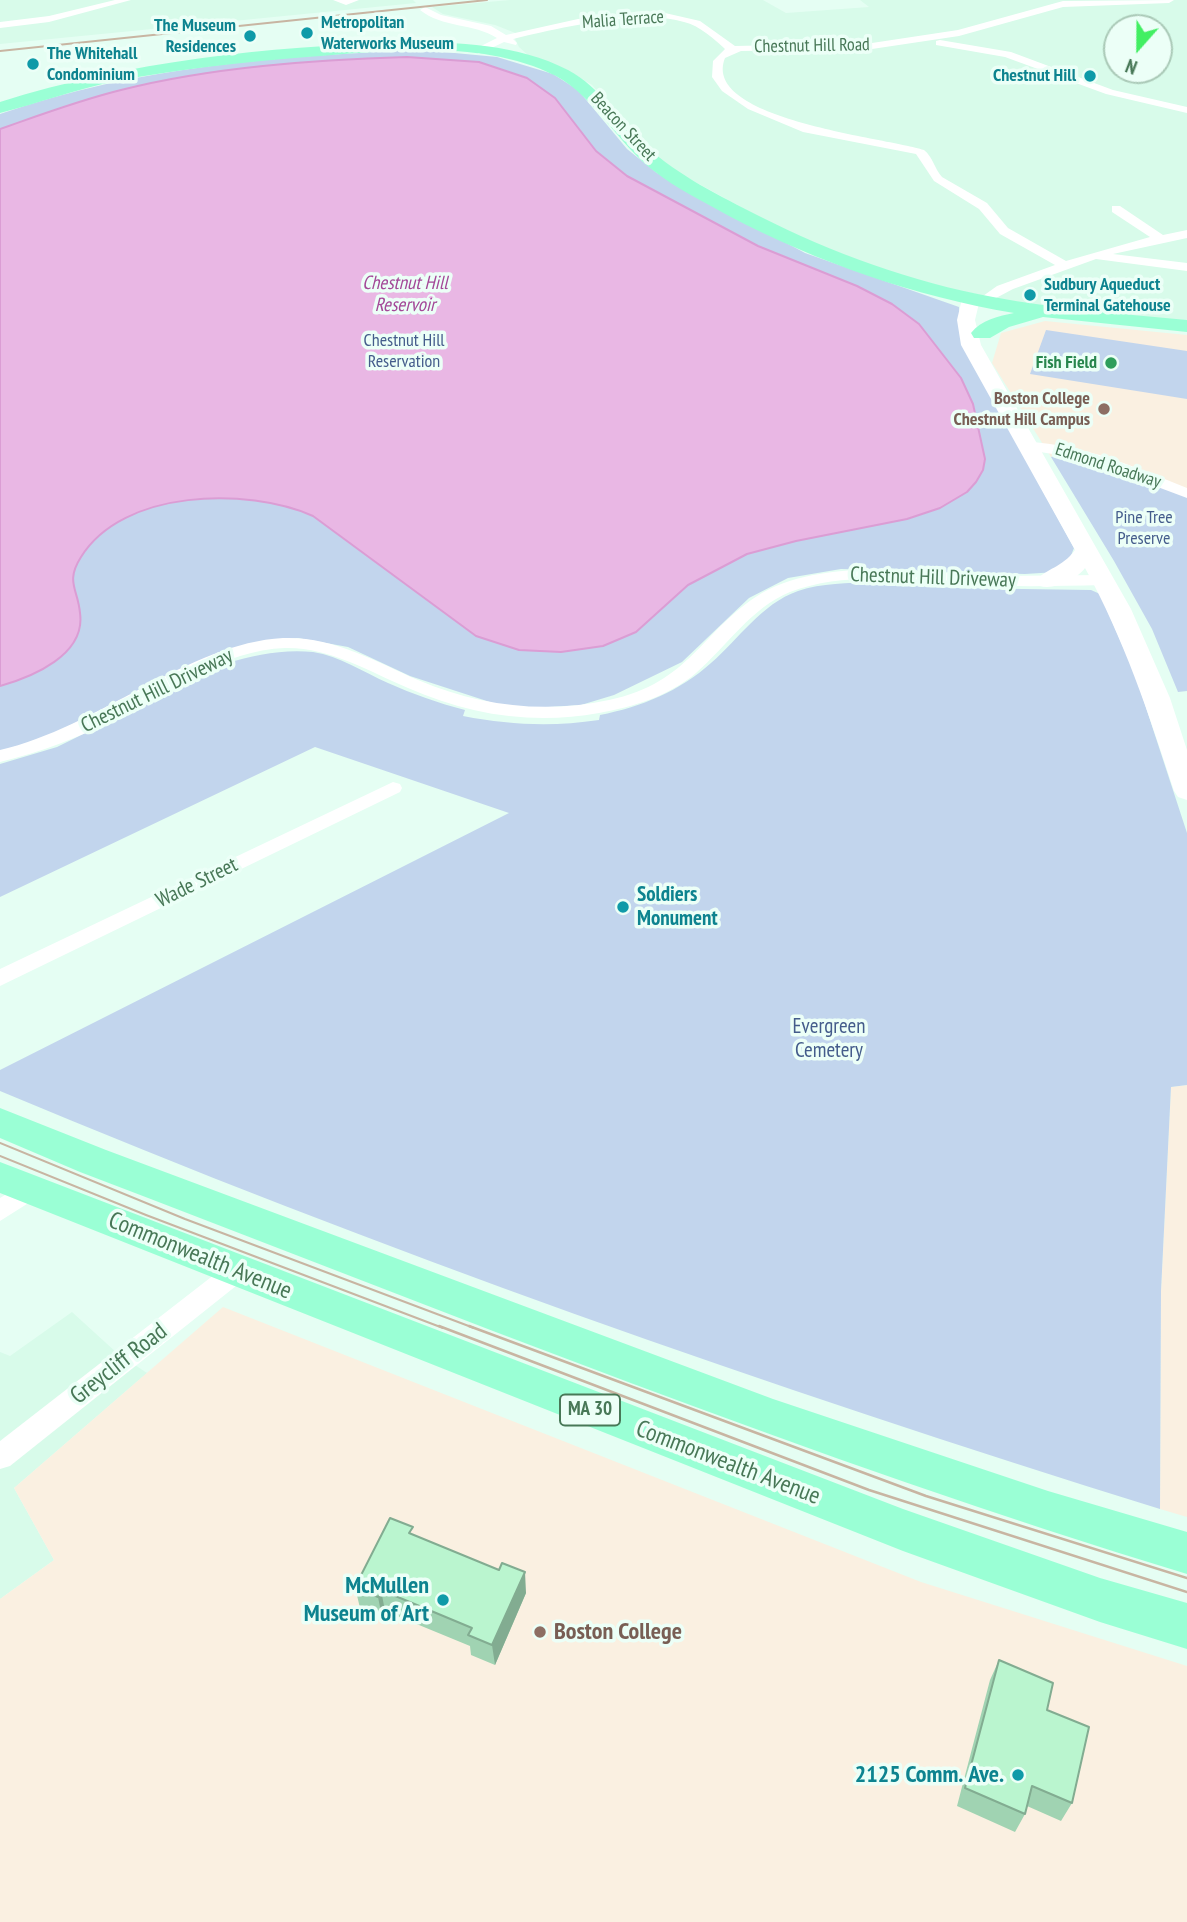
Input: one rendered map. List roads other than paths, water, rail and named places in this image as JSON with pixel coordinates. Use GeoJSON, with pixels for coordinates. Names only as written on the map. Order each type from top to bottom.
{"type":"FeatureCollection","features":[{"type":"Feature","properties":{"kind":"main road","name":"Beacon Street"},"geometry":{"type":"LineString","coordinates":[[0,108],[96,79],[201,61],[369,48],[425,47],[479,51],[509,48],[587,88],[622,132],[657,165],[805,246],[862,268],[981,301],[1061,314],[1187,326]]}},
{"type":"Feature","properties":{"kind":"main road"},"geometry":{"type":"LineString","coordinates":[[978,359],[982,333],[981,301]]}},
{"type":"Feature","properties":{"kind":"main road"},"geometry":{"type":"LineString","coordinates":[[981,301],[967,328],[978,359],[1103,580],[1148,674],[1187,791]]}},
{"type":"Feature","properties":{"kind":"main road"},"geometry":{"type":"LineString","coordinates":[[982,333],[1011,319],[1061,314]]}},
{"type":"Feature","properties":{"kind":"main road"},"geometry":{"type":"LineString","coordinates":[[1048,581],[1073,568],[1086,550]]}},
{"type":"Feature","properties":{"kind":"main road"},"geometry":{"type":"LineString","coordinates":[[0,1122],[166,1188],[789,1425],[972,1488],[1187,1553]]}},
{"type":"Feature","properties":{"kind":"main road"},"geometry":{"type":"LineString","coordinates":[[135,1231],[166,1188]]}},
{"type":"Feature","properties":{"kind":"main road","name":"Commonwealth Avenue"},"geometry":{"type":"LineString","coordinates":[[10,1192],[135,1231],[891,1526],[1051,1583],[1187,1626]]}},
{"type":"Feature","properties":{"kind":"street"},"geometry":{"type":"LineString","coordinates":[[0,26],[49,19],[126,0]]}},
{"type":"Feature","properties":{"kind":"street","name":"Chestnut Hill Road"},"geometry":{"type":"LineString","coordinates":[[1063,264],[1004,231],[983,206],[938,179],[931,172],[926,157],[920,152],[812,130],[775,118],[742,101],[720,84],[716,75],[720,56],[732,49],[783,46],[863,47],[924,40],[1063,4],[1169,0]]}},
{"type":"Feature","properties":{"kind":"street"},"geometry":{"type":"LineString","coordinates":[[425,10],[438,17],[488,28],[509,48]]}},
{"type":"Feature","properties":{"kind":"street","name":"Malia Terrace"},"geometry":{"type":"LineString","coordinates":[[509,48],[566,25],[661,15],[699,24],[732,49]]}},
{"type":"Feature","properties":{"kind":"street"},"geometry":{"type":"LineString","coordinates":[[924,40],[1007,54],[1110,92],[1187,110]]}},
{"type":"Feature","properties":{"kind":"street"},"geometry":{"type":"LineString","coordinates":[[1116,209],[1161,239]]}},
{"type":"Feature","properties":{"kind":"street"},"geometry":{"type":"LineString","coordinates":[[981,301],[998,290],[1063,264],[1095,254],[1187,234]]}},
{"type":"Feature","properties":{"kind":"street"},"geometry":{"type":"LineString","coordinates":[[1095,254],[1114,260],[1187,267]]}},
{"type":"Feature","properties":{"kind":"street","name":"Edmond Roadway"},"geometry":{"type":"LineString","coordinates":[[1027,446],[1050,446],[1080,453],[1187,492]]}},
{"type":"Feature","properties":{"kind":"street","name":"Chestnut Hill Driveway"},"geometry":{"type":"LineString","coordinates":[[0,756],[49,743],[210,662],[254,648],[292,643],[331,648],[426,690],[470,705],[515,712],[568,713],[621,703],[669,684],[693,667],[759,602],[799,584],[870,574],[1048,581],[1103,580]]}},
{"type":"Feature","properties":{"kind":"street","name":"Wade Street"},"geometry":{"type":"LineString","coordinates":[[0,978],[393,788]]}},
{"type":"Feature","properties":{"kind":"street","name":"Greycliff Road"},"geometry":{"type":"LineString","coordinates":[[0,1457],[237,1271]]}},
{"type":"Feature","properties":{"kind":"water","name":"Chestnut Hill Reservoir"},"geometry":{"type":"Polygon","coordinates":[[[407,57],[479,62],[527,78],[555,98],[596,151],[627,176],[758,246],[857,286],[892,304],[919,324],[961,378],[973,404],[985,459],[983,470],[976,482],[967,492],[940,508],[907,519],[796,541],[747,554],[688,585],[636,632],[603,646],[561,652],[519,650],[476,636],[313,516],[286,507],[222,498],[155,506],[126,518],[100,535],[81,557],[73,579],[79,605],[80,628],[75,641],[66,652],[41,670],[0,686],[0,129],[106,94],[156,82],[227,70],[335,60],[407,57]]]}},
{"type":"Feature","properties":{"kind":"tram line"},"geometry":{"type":"LineString","coordinates":[[0,51],[487,0]]}},
{"type":"Feature","properties":{"kind":"tram line"},"geometry":{"type":"LineString","coordinates":[[0,1143],[185,1219],[474,1328]]}},
{"type":"Feature","properties":{"kind":"tram line"},"geometry":{"type":"LineString","coordinates":[[0,1156],[146,1215],[443,1328]]}},
{"type":"Feature","properties":{"kind":"tram line"},"geometry":{"type":"LineString","coordinates":[[439,1326],[869,1490],[1187,1592]]}},
{"type":"Feature","properties":{"kind":"tram line"},"geometry":{"type":"LineString","coordinates":[[469,1326],[926,1496],[1187,1578]]}},
{"type":"Feature","properties":{"kind":"place","name":"Metropolitan Waterworks Museum"},"geometry":{"type":"Point","coordinates":[307,33]}},
{"type":"Feature","properties":{"kind":"place","name":"The Museum Residences"},"geometry":{"type":"Point","coordinates":[250,36]}},
{"type":"Feature","properties":{"kind":"place","name":"The Whitehall Condominium"},"geometry":{"type":"Point","coordinates":[33,64]}},
{"type":"Feature","properties":{"kind":"place","name":"Chestnut Hill"},"geometry":{"type":"Point","coordinates":[1090,76]}},
{"type":"Feature","properties":{"kind":"place","name":"Sudbury Aqueduct Terminal Gatehouse"},"geometry":{"type":"Point","coordinates":[1030,295]}},
{"type":"Feature","properties":{"kind":"place","name":"Fish Field"},"geometry":{"type":"Point","coordinates":[1111,363]}},
{"type":"Feature","properties":{"kind":"place","name":"Boston College Chestnut Hill Campus"},"geometry":{"type":"Point","coordinates":[1104,409]}},
{"type":"Feature","properties":{"kind":"place","name":"Soldiers Monument"},"geometry":{"type":"Point","coordinates":[623,907]}},
{"type":"Feature","properties":{"kind":"place","name":"McMullen Museum of Art"},"geometry":{"type":"Point","coordinates":[443,1600]}},
{"type":"Feature","properties":{"kind":"place","name":"Boston College"},"geometry":{"type":"Point","coordinates":[540,1632]}},
{"type":"Feature","properties":{"kind":"place","name":"2125 Comm. Ave."},"geometry":{"type":"Point","coordinates":[1018,1775]}},
{"type":"Feature","properties":{"kind":"park label","name":"Chestnut Hill Reservation"},"geometry":{"type":"Point","coordinates":[404,351]}},
{"type":"Feature","properties":{"kind":"park label","name":"Pine Tree Preserve"},"geometry":{"type":"Point","coordinates":[1144,528]}},
{"type":"Feature","properties":{"kind":"park label","name":"Evergreen Cemetery"},"geometry":{"type":"Point","coordinates":[829,1039]}}]}
